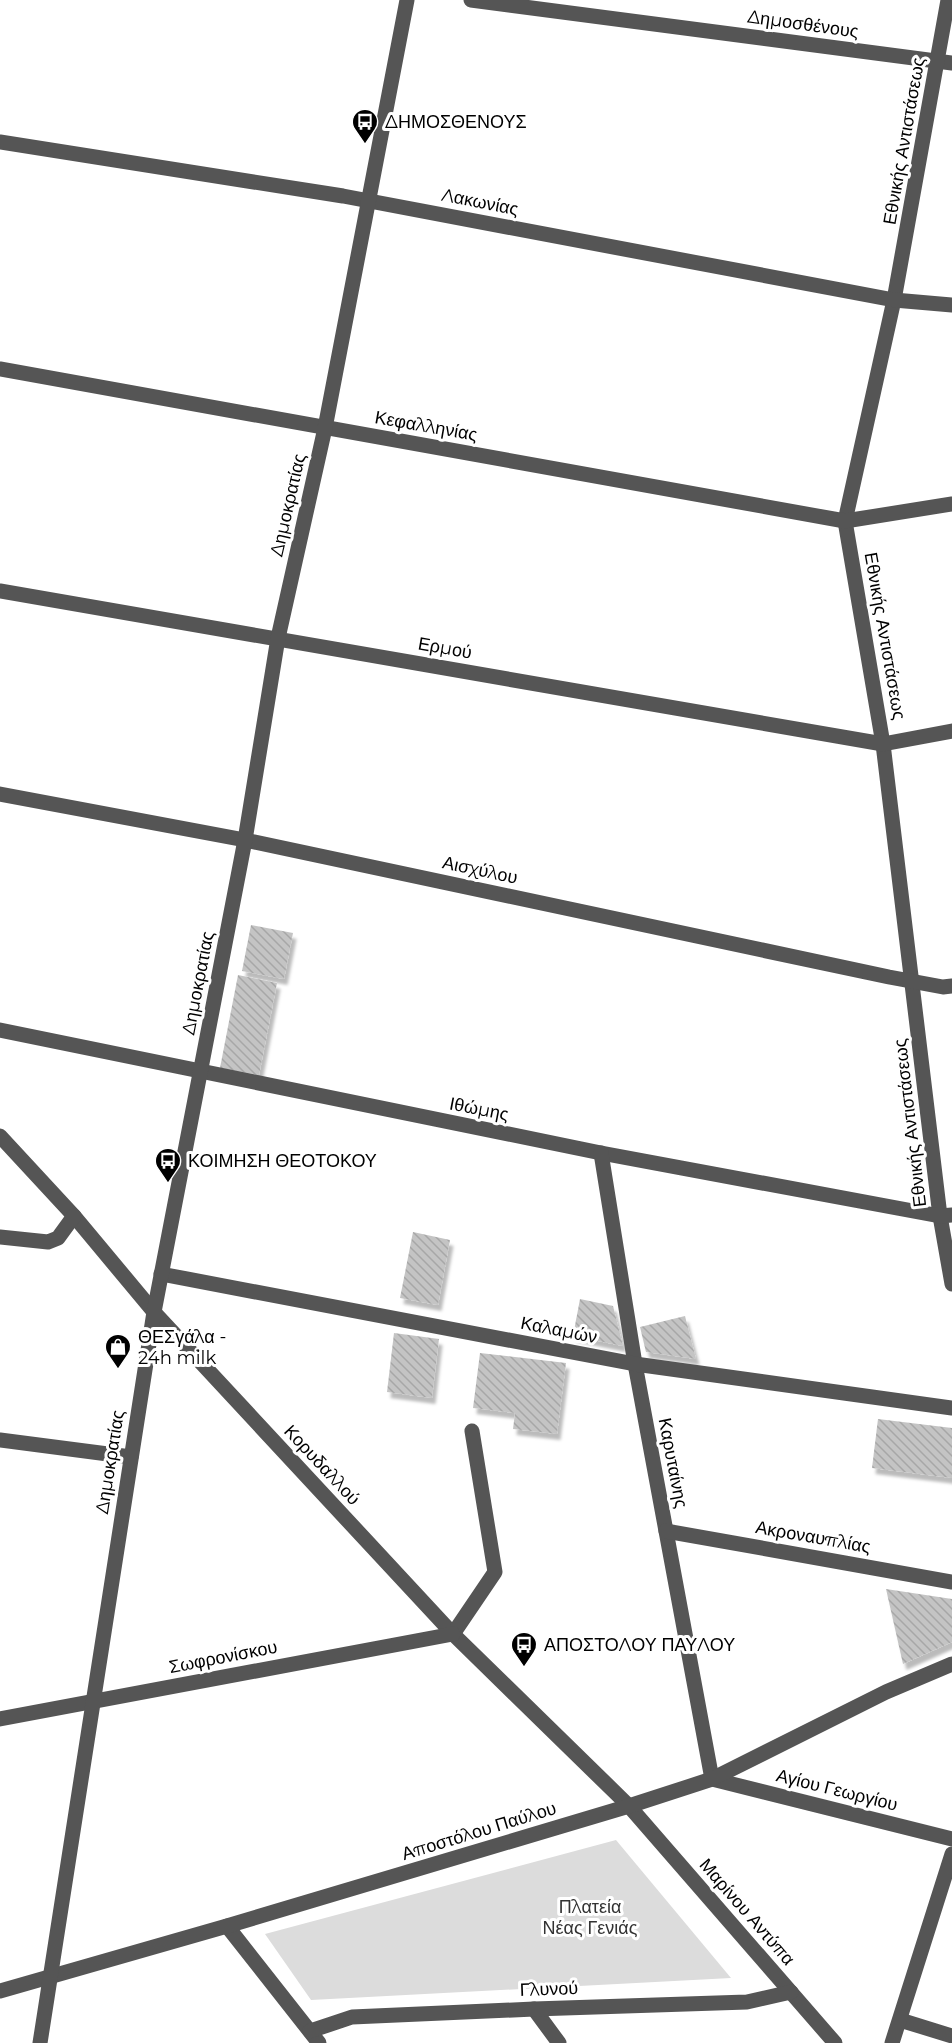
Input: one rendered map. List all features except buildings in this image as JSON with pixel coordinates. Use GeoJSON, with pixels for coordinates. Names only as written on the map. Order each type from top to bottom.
{"type":"FeatureCollection","features":[{"type":"Feature","properties":{"kind":"street","name":"Δημοκρατίας"},"geometry":{"type":"LineString","coordinates":[[44,2039],[50,1977],[154,1312],[245,840],[278,638],[325,428],[407,0]]}},
{"type":"Feature","properties":{"kind":"street","name":"Δημοσθένους"},"geometry":{"type":"LineString","coordinates":[[471,0],[945,63]]}},
{"type":"Feature","properties":{"kind":"street","name":"Εθνικής Αντιστάσεως"},"geometry":{"type":"LineString","coordinates":[[948,0],[945,63],[845,521],[883,744],[946,1216],[952,1284]]}},
{"type":"Feature","properties":{"kind":"street","name":"Λακωνίας"},"geometry":{"type":"LineString","coordinates":[[0,142],[368,201],[894,300],[952,304]]}},
{"type":"Feature","properties":{"kind":"street","name":"Κεφαλληνίας"},"geometry":{"type":"LineString","coordinates":[[0,369],[845,521],[952,504]]}},
{"type":"Feature","properties":{"kind":"street","name":"Ερμού"},"geometry":{"type":"LineString","coordinates":[[0,591],[883,744]]}},
{"type":"Feature","properties":{"kind":"street"},"geometry":{"type":"LineString","coordinates":[[883,744],[952,731]]}},
{"type":"Feature","properties":{"kind":"street","name":"Αισχύλου"},"geometry":{"type":"LineString","coordinates":[[0,794],[245,840],[913,982],[943,987],[952,986]]}},
{"type":"Feature","properties":{"kind":"street","name":"Ιθώμης"},"geometry":{"type":"LineString","coordinates":[[0,1030],[601,1153],[946,1216]]}},
{"type":"Feature","properties":{"kind":"street","name":"Κορυδαλλού"},"geometry":{"type":"LineString","coordinates":[[0,1136],[74,1216],[154,1312],[453,1634],[629,1806]]}},
{"type":"Feature","properties":{"kind":"street","name":"Καρυταίνης"},"geometry":{"type":"LineString","coordinates":[[601,1153],[635,1364],[712,1779]]}},
{"type":"Feature","properties":{"kind":"street"},"geometry":{"type":"LineString","coordinates":[[0,1237],[48,1242],[58,1238],[74,1216]]}},
{"type":"Feature","properties":{"kind":"street","name":"Καλαμών"},"geometry":{"type":"LineString","coordinates":[[161,1274],[635,1364],[952,1408]]}},
{"type":"Feature","properties":{"kind":"street"},"geometry":{"type":"LineString","coordinates":[[453,1634],[495,1572],[472,1431]]}},
{"type":"Feature","properties":{"kind":"street"},"geometry":{"type":"LineString","coordinates":[[0,1440],[131,1457]]}},
{"type":"Feature","properties":{"kind":"street","name":"Ακροναυπλίας"},"geometry":{"type":"LineString","coordinates":[[666,1531],[952,1582]]}},
{"type":"Feature","properties":{"kind":"street","name":"Σωφρονίσκου"},"geometry":{"type":"LineString","coordinates":[[0,1719],[453,1634]]}},
{"type":"Feature","properties":{"kind":"street","name":"Αποστόλου Παύλου"},"geometry":{"type":"LineString","coordinates":[[0,1991],[227,1926],[712,1779],[886,1692],[952,1664]]}},
{"type":"Feature","properties":{"kind":"street","name":"Αγίου Γεωργίου"},"geometry":{"type":"LineString","coordinates":[[712,1779],[952,1839]]}},
{"type":"Feature","properties":{"kind":"street","name":"Μαρίνου Αντύπα"},"geometry":{"type":"LineString","coordinates":[[629,1806],[835,2043]]}},
{"type":"Feature","properties":{"kind":"street"},"geometry":{"type":"LineString","coordinates":[[892,2043],[952,1854]]}},
{"type":"Feature","properties":{"kind":"street"},"geometry":{"type":"LineString","coordinates":[[227,1926],[314,2037]]}},
{"type":"Feature","properties":{"kind":"street","name":"Γλυνού"},"geometry":{"type":"LineString","coordinates":[[314,2037],[352,2017],[747,2002],[791,1992]]}},
{"type":"Feature","properties":{"kind":"street"},"geometry":{"type":"LineString","coordinates":[[534,2009],[559,2043]]}},
{"type":"Feature","properties":{"kind":"street"},"geometry":{"type":"LineString","coordinates":[[900,2020],[952,2036]]}},
{"type":"Feature","properties":{"kind":"green space","name":"Πλατεία Νέας Γενιάς"},"geometry":{"type":"Polygon","coordinates":[[[616,1840],[731,1978],[311,2000],[265,1934],[616,1840]]]}},
{"type":"Feature","properties":{"kind":"place","name":"ΔΗΜΟΣΘΕΝΟΥΣ"},"geometry":{"type":"Point","coordinates":[365,145]}},
{"type":"Feature","properties":{"kind":"place","name":"ΚΟΙΜΗΣΗ ΘΕΟΤΟΚΟΥ"},"geometry":{"type":"Point","coordinates":[168,1184]}},
{"type":"Feature","properties":{"kind":"place","name":"ΘΕΣγάλα - 24h milk"},"geometry":{"type":"Point","coordinates":[118,1370]}},
{"type":"Feature","properties":{"kind":"place","name":"ΑΠΟΣΤΟΛΟΥ ΠΑΥΛΟΥ"},"geometry":{"type":"Point","coordinates":[524,1668]}}]}
